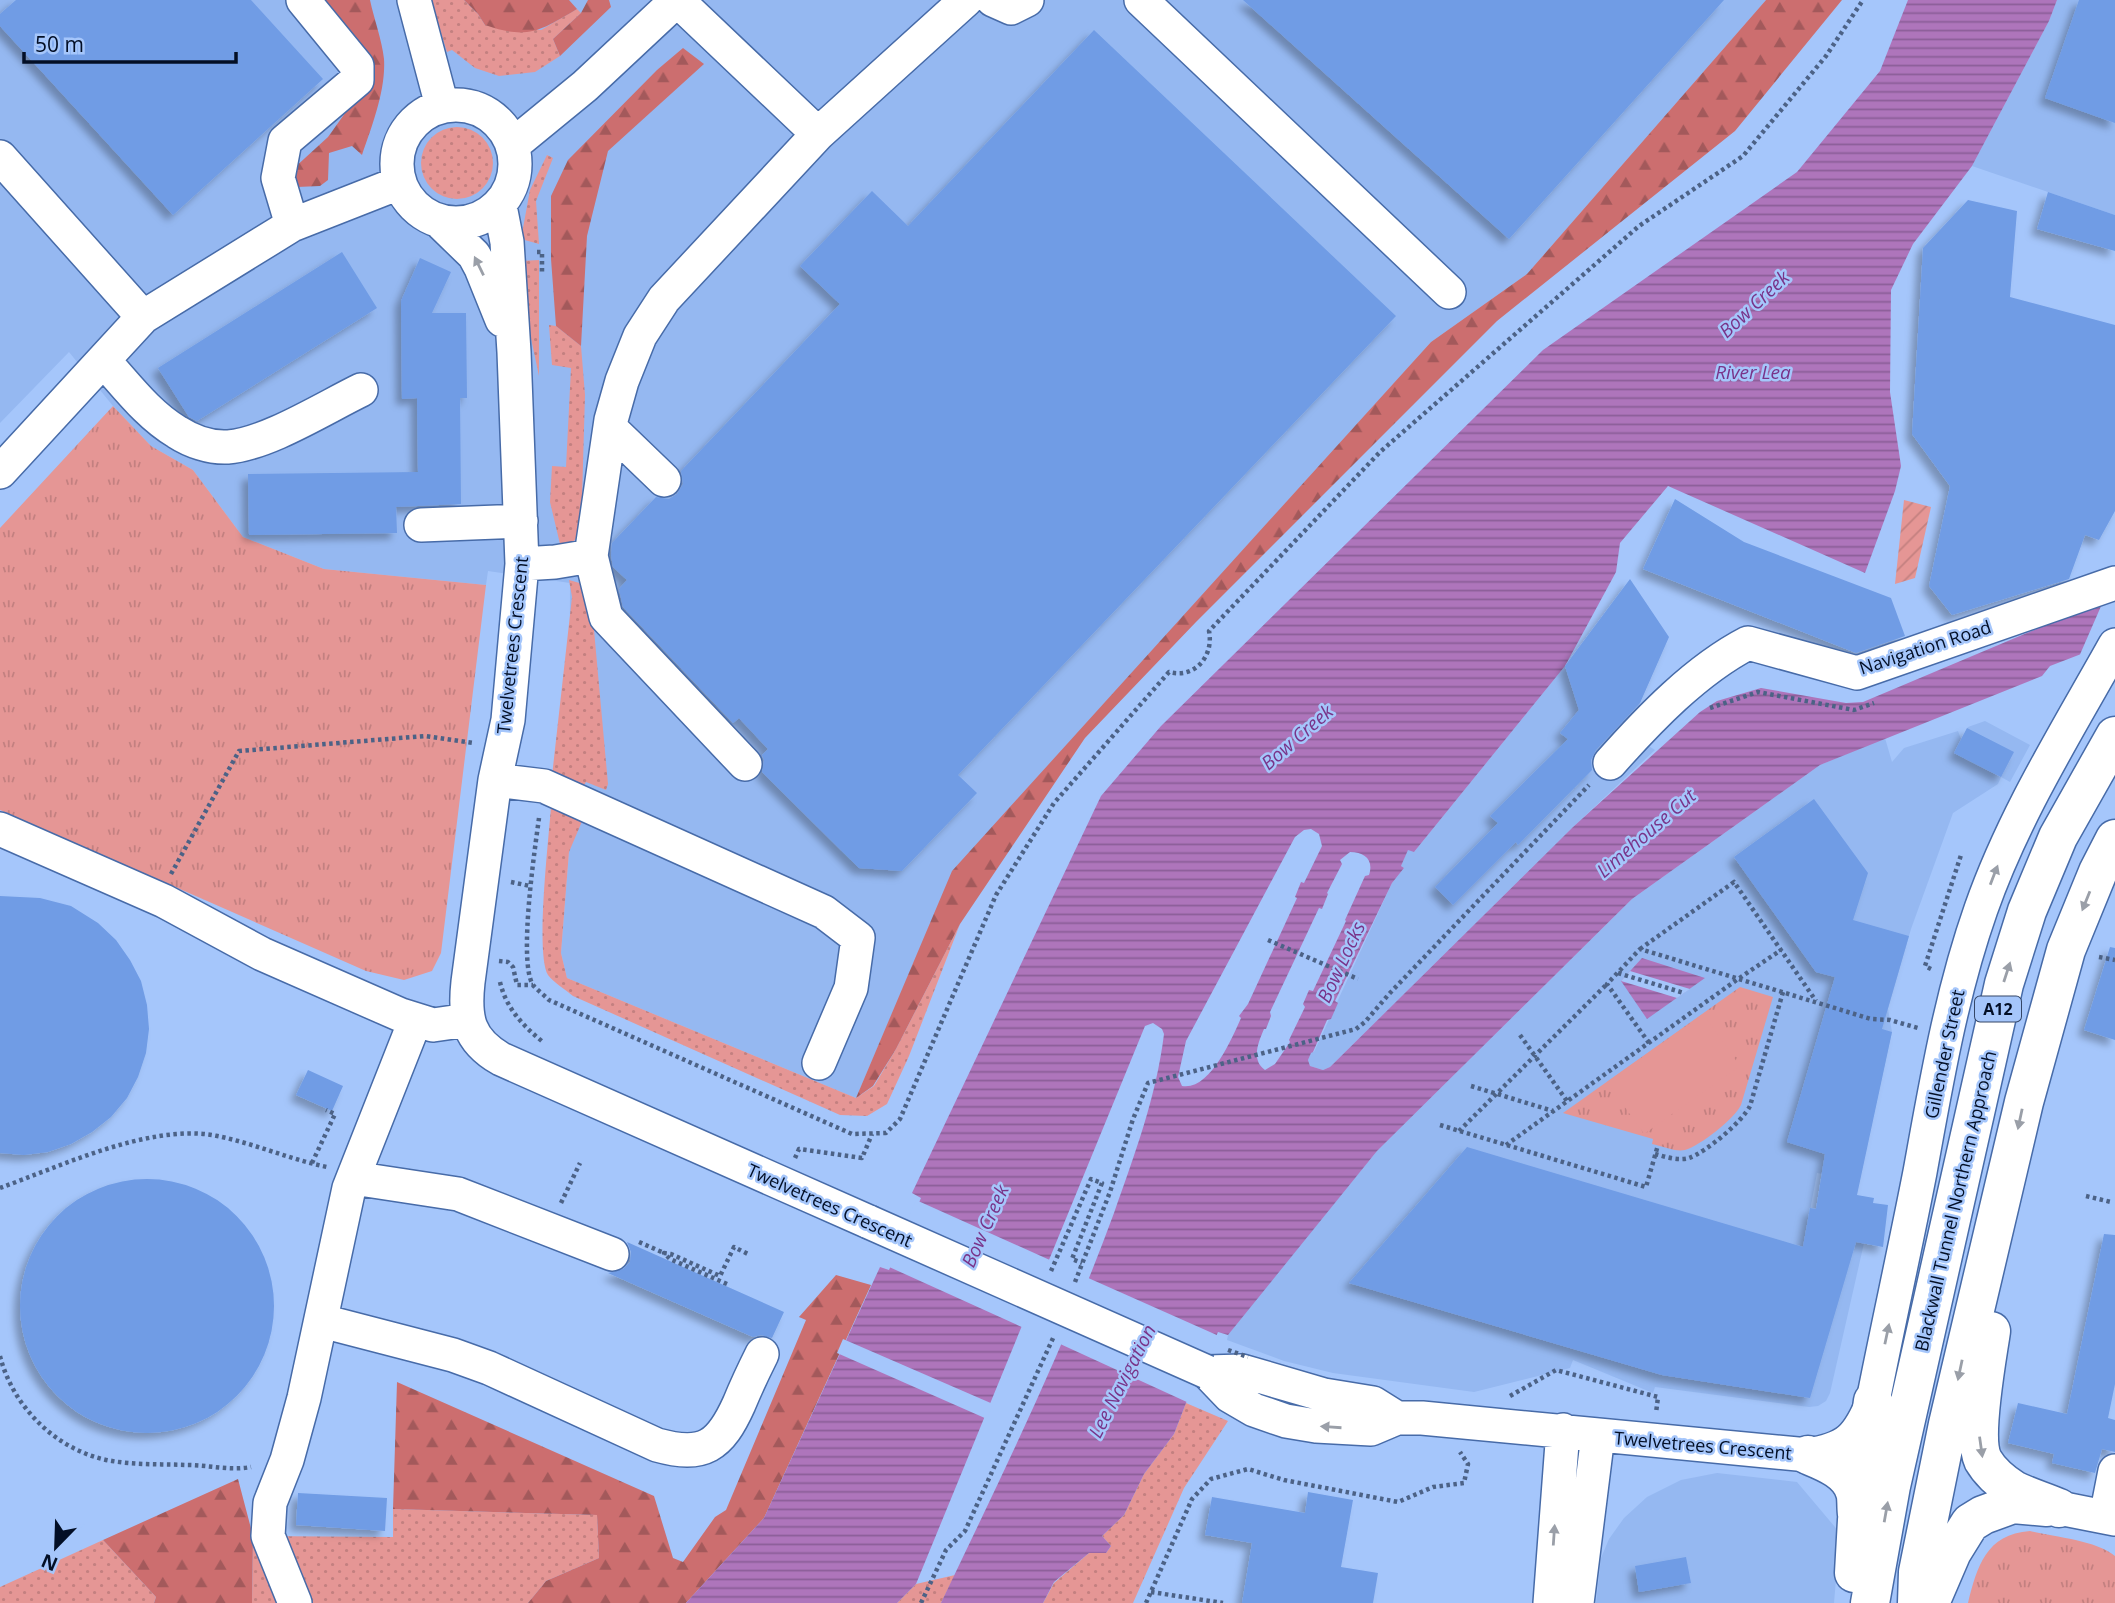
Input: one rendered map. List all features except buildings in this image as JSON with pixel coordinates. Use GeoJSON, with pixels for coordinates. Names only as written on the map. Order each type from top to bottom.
{"type":"FeatureCollection","features":[{"type":"Feature","properties":{"kind":"highway","name":"Blackwall Tunnel Northern Approach"},"geometry":{"type":"LineString","coordinates":[[1870,1603],[1899,1445],[2004,984],[2027,911],[2058,837],[2115,736]]}},
{"type":"Feature","properties":{"kind":"highway","name":"A12"},"geometry":{"type":"LineString","coordinates":[[1917,1603],[1919,1572],[1951,1412],[2024,1102],[2066,950],[2098,872],[2115,839]]}},
{"type":"Feature","properties":{"kind":"highway"},"geometry":{"type":"LineString","coordinates":[[2006,1185],[1979,1443],[1982,1458],[1992,1473],[2013,1489],[2059,1508]]}},
{"type":"Feature","properties":{"kind":"highway"},"geometry":{"type":"LineString","coordinates":[[1853,1603],[1857,1520],[1873,1401]]}},
{"type":"Feature","properties":{"kind":"highway"},"geometry":{"type":"LineString","coordinates":[[1808,1455],[1829,1463],[1845,1476],[1855,1491],[1857,1520]]}},
{"type":"Feature","properties":{"kind":"highway"},"geometry":{"type":"LineString","coordinates":[[1930,1603],[1952,1552],[1970,1523],[2013,1504],[2059,1508]]}},
{"type":"Feature","properties":{"kind":"street"},"geometry":{"type":"LineString","coordinates":[[292,225],[278,178],[285,141],[357,80],[357,66],[303,0]]}},
{"type":"Feature","properties":{"kind":"street"},"geometry":{"type":"LineString","coordinates":[[414,0],[442,106]]}},
{"type":"Feature","properties":{"kind":"street"},"geometry":{"type":"LineString","coordinates":[[513,145],[585,86],[677,0],[818,134]]}},
{"type":"Feature","properties":{"kind":"street"},"geometry":{"type":"LineString","coordinates":[[745,764],[606,617],[592,555],[610,428],[622,381],[640,336],[664,299],[818,134],[966,0]]}},
{"type":"Feature","properties":{"kind":"street"},"geometry":{"type":"LineString","coordinates":[[993,0],[1011,8],[1027,0]]}},
{"type":"Feature","properties":{"kind":"street"},"geometry":{"type":"LineString","coordinates":[[1141,0],[1449,292]]}},
{"type":"Feature","properties":{"kind":"street"},"geometry":{"type":"LineString","coordinates":[[464,104],[485,111],[502,125],[513,145],[517,166],[512,188],[500,206],[472,222],[440,222],[415,208],[399,183],[396,163],[400,144],[409,127],[424,113],[442,106],[464,104]]}},
{"type":"Feature","properties":{"kind":"street"},"geometry":{"type":"LineString","coordinates":[[0,157],[144,317]]}},
{"type":"Feature","properties":{"kind":"street"},"geometry":{"type":"LineString","coordinates":[[0,472],[144,317],[292,225],[399,183]]}},
{"type":"Feature","properties":{"kind":"street","name":"Twelvetrees Crescent"},"geometry":{"type":"LineString","coordinates":[[500,206],[507,242],[523,564],[508,720],[495,780],[468,982],[468,1020],[480,1042],[501,1059],[1236,1384],[1254,1410],[1280,1420],[1316,1426],[1371,1429],[1398,1418],[1433,1418],[1808,1455]]}},
{"type":"Feature","properties":{"kind":"street","name":"Twelvetrees Crescent"},"geometry":{"type":"LineString","coordinates":[[440,222],[469,250],[481,268],[514,352]]}},
{"type":"Feature","properties":{"kind":"street"},"geometry":{"type":"LineString","coordinates":[[104,361],[150,412],[176,432],[201,444],[227,447],[263,438],[361,390]]}},
{"type":"Feature","properties":{"kind":"street"},"geometry":{"type":"LineString","coordinates":[[610,428],[664,480]]}},
{"type":"Feature","properties":{"kind":"street"},"geometry":{"type":"LineString","coordinates":[[422,525],[521,521]]}},
{"type":"Feature","properties":{"kind":"street"},"geometry":{"type":"LineString","coordinates":[[523,564],[555,562],[592,555]]}},
{"type":"Feature","properties":{"kind":"street","name":"Navigation Road"},"geometry":{"type":"LineString","coordinates":[[1610,763],[1639,730],[1721,656],[1748,643],[1857,673],[2115,583]]}},
{"type":"Feature","properties":{"kind":"street","name":"Gillender Street"},"geometry":{"type":"LineString","coordinates":[[1808,1455],[1844,1446],[1865,1421],[1873,1401],[1942,1056],[1980,911],[2003,853],[2036,785],[2108,658]]}},
{"type":"Feature","properties":{"kind":"street"},"geometry":{"type":"LineString","coordinates":[[495,780],[544,786],[587,804],[824,912],[858,938],[851,988],[819,1063]]}},
{"type":"Feature","properties":{"kind":"street"},"geometry":{"type":"LineString","coordinates":[[0,829],[164,901],[237,943],[415,1021],[433,1025],[468,1020]]}},
{"type":"Feature","properties":{"kind":"street"},"geometry":{"type":"LineString","coordinates":[[295,1603],[268,1536],[270,1503],[287,1460],[304,1398],[354,1175],[415,1021]]}},
{"type":"Feature","properties":{"kind":"street"},"geometry":{"type":"LineString","coordinates":[[354,1175],[458,1195],[612,1254]]}},
{"type":"Feature","properties":{"kind":"street"},"geometry":{"type":"LineString","coordinates":[[322,1321],[453,1355],[489,1368],[657,1445],[684,1450],[702,1448],[717,1441],[728,1429],[762,1354]]}},
{"type":"Feature","properties":{"kind":"street"},"geometry":{"type":"LineString","coordinates":[[1550,1603],[1563,1430]]}},
{"type":"Feature","properties":{"kind":"street","name":"Twelvetrees Crescent"},"geometry":{"type":"LineString","coordinates":[[1577,1603],[1598,1435]]}},
{"type":"Feature","properties":{"kind":"street"},"geometry":{"type":"LineString","coordinates":[[2059,1508],[2110,1518],[2115,1471]]}},
{"type":"Feature","properties":{"kind":"path"},"geometry":{"type":"LineString","coordinates":[[541,806],[530,886],[527,963],[533,985],[549,1000],[852,1134],[886,1133],[900,1119],[996,895],[1054,803],[1143,699],[1169,672],[1178,675],[1199,665],[1210,650],[1209,631],[1380,452],[1639,226],[1743,156],[1826,56],[1863,0]]}},
{"type":"Feature","properties":{"kind":"path"},"geometry":{"type":"LineString","coordinates":[[164,901],[166,882],[239,751],[425,736],[501,747]]}},
{"type":"Feature","properties":{"kind":"path"},"geometry":{"type":"LineString","coordinates":[[1074,1285],[1148,1083],[1356,1029],[1610,763]]}},
{"type":"Feature","properties":{"kind":"path"},"geometry":{"type":"LineString","coordinates":[[513,882],[530,886]]}},
{"type":"Feature","properties":{"kind":"path"},"geometry":{"type":"LineString","coordinates":[[1458,1131],[1640,949],[1734,882],[1816,1002]]}},
{"type":"Feature","properties":{"kind":"path"},"geometry":{"type":"LineString","coordinates":[[1268,940],[1358,979]]}},
{"type":"Feature","properties":{"kind":"path"},"geometry":{"type":"LineString","coordinates":[[1640,949],[1871,1019],[1890,1020],[1924,1029]]}},
{"type":"Feature","properties":{"kind":"path"},"geometry":{"type":"LineString","coordinates":[[1507,1145],[1782,950]]}},
{"type":"Feature","properties":{"kind":"path"},"geometry":{"type":"LineString","coordinates":[[533,985],[517,985],[513,967],[508,962],[498,961],[500,985],[506,1001],[529,1031],[549,1047]]}},
{"type":"Feature","properties":{"kind":"path"},"geometry":{"type":"LineString","coordinates":[[1618,973],[1684,993]]}},
{"type":"Feature","properties":{"kind":"path"},"geometry":{"type":"LineString","coordinates":[[1607,984],[1649,1043]]}},
{"type":"Feature","properties":{"kind":"path"},"geometry":{"type":"LineString","coordinates":[[1655,1154],[1688,1158],[1743,1119],[1750,1106],[1783,992]]}},
{"type":"Feature","properties":{"kind":"path"},"geometry":{"type":"LineString","coordinates":[[1520,1035],[1567,1101]]}},
{"type":"Feature","properties":{"kind":"path"},"geometry":{"type":"LineString","coordinates":[[1471,1086],[1554,1111]]}},
{"type":"Feature","properties":{"kind":"path"},"geometry":{"type":"LineString","coordinates":[[312,1163],[335,1114],[326,1110]]}},
{"type":"Feature","properties":{"kind":"path"},"geometry":{"type":"LineString","coordinates":[[1440,1125],[1646,1187],[1658,1145]]}},
{"type":"Feature","properties":{"kind":"path"},"geometry":{"type":"LineString","coordinates":[[0,1188],[100,1151],[150,1138],[189,1133],[214,1135],[354,1175]]}},
{"type":"Feature","properties":{"kind":"path"},"geometry":{"type":"LineString","coordinates":[[799,1149],[862,1158],[872,1134]]}},
{"type":"Feature","properties":{"kind":"path","name":"Twelvetrees Crescent"},"geometry":{"type":"LineString","coordinates":[[782,1154],[794,1159]]}},
{"type":"Feature","properties":{"kind":"path"},"geometry":{"type":"LineString","coordinates":[[550,1230],[580,1163]]}},
{"type":"Feature","properties":{"kind":"path"},"geometry":{"type":"LineString","coordinates":[[1054,1265],[1090,1179],[1102,1183],[1072,1259],[1082,1264]]}},
{"type":"Feature","properties":{"kind":"path"},"geometry":{"type":"LineString","coordinates":[[2086,1196],[2111,1202]]}},
{"type":"Feature","properties":{"kind":"path"},"geometry":{"type":"LineString","coordinates":[[727,1284],[664,1253],[720,1276],[734,1247],[750,1255]]}},
{"type":"Feature","properties":{"kind":"path"},"geometry":{"type":"LineString","coordinates":[[921,1603],[946,1550],[965,1531],[1057,1330]]}},
{"type":"Feature","properties":{"kind":"path"},"geometry":{"type":"LineString","coordinates":[[0,1356],[16,1395],[34,1420],[59,1440],[84,1453],[131,1464],[199,1465],[237,1470],[287,1460]]}},
{"type":"Feature","properties":{"kind":"path"},"geometry":{"type":"LineString","coordinates":[[1509,1396],[1556,1370],[1658,1397],[1655,1418]]}},
{"type":"Feature","properties":{"kind":"path"},"geometry":{"type":"LineString","coordinates":[[1146,1603],[1192,1499],[1211,1479],[1248,1469],[1284,1480],[1398,1502],[1433,1487],[1464,1483],[1468,1464],[1458,1449]]}},
{"type":"Feature","properties":{"kind":"path"},"geometry":{"type":"LineString","coordinates":[[1151,1592],[1223,1603]]}},
{"type":"Feature","properties":{"kind":"shaded area"},"geometry":{"type":"Polygon","coordinates":[[[0,0],[1766,0],[1527,274],[1431,342],[953,871],[856,1098],[567,978],[561,953],[569,852],[570,583],[488,571],[486,585],[324,569],[243,537],[193,470],[151,446],[113,406],[69,352],[0,423],[0,0]]]}},
{"type":"Feature","properties":{"kind":"shaded area"},"geometry":{"type":"Polygon","coordinates":[[[2057,0],[2115,0],[2115,215],[1972,166],[2049,21],[2057,0]]]}},
{"type":"Feature","properties":{"kind":"shaded area"},"geometry":{"type":"Polygon","coordinates":[[[1565,666],[1654,669],[1629,728],[1631,735],[1655,750],[1573,827],[1330,1067],[1323,1070],[1310,1066],[1308,1060],[1311,1052],[1314,1052],[1392,883],[1404,868],[1401,866],[1408,849],[1414,852],[1565,666]]]}},
{"type":"Feature","properties":{"kind":"shaded area"},"geometry":{"type":"Polygon","coordinates":[[[1985,721],[2030,745],[2010,782],[2001,777],[1998,784],[1953,813],[1911,929],[1888,1009],[1892,1032],[1859,1180],[1817,1173],[1806,1232],[1864,1243],[1826,1401],[1809,1407],[1655,1387],[1653,1393],[1573,1360],[1570,1368],[1474,1392],[1333,1373],[1284,1361],[1227,1340],[1228,1335],[1263,1290],[1377,1151],[1632,899],[1820,765],[1885,738],[1892,762],[1904,748],[1958,731],[1961,739],[1968,727],[1985,721]]]}},
{"type":"Feature","properties":{"kind":"shaded area"},"geometry":{"type":"Polygon","coordinates":[[[1717,1473],[1797,1482],[1840,1533],[1834,1603],[1596,1603],[1601,1558],[1609,1539],[1624,1518],[1647,1497],[1681,1480],[1717,1473]]]}},
{"type":"Feature","properties":{"kind":"green space"},"geometry":{"type":"Polygon","coordinates":[[[321,0],[370,0],[383,52],[383,83],[378,108],[362,155],[352,146],[329,153],[328,180],[320,186],[297,187],[293,169],[328,137],[358,95],[321,0]]]}},
{"type":"Feature","properties":{"kind":"green space"},"geometry":{"type":"Polygon","coordinates":[[[430,0],[464,0],[485,25],[541,30],[577,9],[581,13],[553,39],[560,56],[535,72],[499,76],[475,68],[452,50],[447,52],[430,0]]]}},
{"type":"Feature","properties":{"kind":"green space"},"geometry":{"type":"Polygon","coordinates":[[[464,0],[569,0],[577,9],[543,28],[512,32],[485,25],[464,0]]]}},
{"type":"Feature","properties":{"kind":"green space"},"geometry":{"type":"Polygon","coordinates":[[[588,0],[609,0],[611,7],[560,56],[553,39],[581,13],[588,0]]]}},
{"type":"Feature","properties":{"kind":"green space"},"geometry":{"type":"Polygon","coordinates":[[[1766,0],[1842,0],[1735,131],[1497,321],[1196,622],[1085,738],[960,924],[896,1049],[873,1086],[856,1098],[952,871],[1431,342],[1527,274],[1766,0]]]}},
{"type":"Feature","properties":{"kind":"green space"},"geometry":{"type":"Polygon","coordinates":[[[683,48],[704,64],[608,151],[587,236],[581,346],[556,326],[551,259],[551,196],[568,160],[657,70],[683,48]]]}},
{"type":"Feature","properties":{"kind":"green space"},"geometry":{"type":"Polygon","coordinates":[[[464,127],[483,137],[491,149],[491,177],[483,189],[471,197],[450,199],[431,189],[423,177],[421,156],[431,137],[443,129],[464,127]]]}},
{"type":"Feature","properties":{"kind":"green space"},"geometry":{"type":"Polygon","coordinates":[[[547,155],[553,158],[536,201],[539,244],[521,239],[530,190],[547,155]]]}},
{"type":"Feature","properties":{"kind":"green space"},"geometry":{"type":"Polygon","coordinates":[[[539,260],[539,376],[522,296],[520,261],[539,260]]]}},
{"type":"Feature","properties":{"kind":"green space"},"geometry":{"type":"Polygon","coordinates":[[[549,325],[556,326],[581,346],[585,395],[581,533],[573,542],[560,544],[550,502],[552,466],[566,467],[571,368],[552,365],[549,325]]]}},
{"type":"Feature","properties":{"kind":"green space"},"geometry":{"type":"Polygon","coordinates":[[[113,406],[151,446],[193,470],[243,537],[324,569],[486,585],[441,953],[432,971],[404,980],[366,971],[0,810],[0,528],[113,406]]]}},
{"type":"Feature","properties":{"kind":"green space"},"geometry":{"type":"Polygon","coordinates":[[[1904,500],[1931,507],[1915,578],[1895,584],[1904,500]]]}},
{"type":"Feature","properties":{"kind":"green space"},"geometry":{"type":"Polygon","coordinates":[[[569,580],[590,586],[608,784],[606,790],[586,782],[581,790],[552,776],[572,597],[569,580]]]}},
{"type":"Feature","properties":{"kind":"green space"},"geometry":{"type":"Polygon","coordinates":[[[551,807],[583,819],[569,852],[561,953],[567,978],[856,1098],[874,1086],[960,924],[909,1056],[887,1104],[867,1116],[840,1115],[573,996],[553,981],[544,963],[543,944],[551,807]]]}},
{"type":"Feature","properties":{"kind":"green space"},"geometry":{"type":"Polygon","coordinates":[[[1740,987],[1773,997],[1741,1105],[1725,1124],[1708,1137],[1685,1150],[1673,1150],[1652,1144],[1653,1139],[1563,1113],[1740,987]]]}},
{"type":"Feature","properties":{"kind":"green space"},"geometry":{"type":"Polygon","coordinates":[[[1703,1014],[1740,1066],[1644,1134],[1607,1082],[1703,1014]]]}},
{"type":"Feature","properties":{"kind":"green space"},"geometry":{"type":"Polygon","coordinates":[[[836,1275],[871,1285],[764,1518],[686,1603],[528,1603],[546,1581],[599,1558],[597,1515],[393,1509],[397,1382],[654,1496],[673,1558],[683,1562],[715,1517],[726,1510],[806,1320],[799,1317],[836,1275]]]}},
{"type":"Feature","properties":{"kind":"green space"},"geometry":{"type":"Polygon","coordinates":[[[1186,1403],[1228,1421],[1184,1488],[1133,1603],[1043,1603],[1054,1583],[1089,1553],[1106,1553],[1111,1546],[1102,1536],[1124,1515],[1144,1474],[1174,1434],[1186,1403]]]}},
{"type":"Feature","properties":{"kind":"green space"},"geometry":{"type":"Polygon","coordinates":[[[238,1479],[253,1536],[252,1603],[154,1603],[156,1597],[103,1540],[238,1479]]]}},
{"type":"Feature","properties":{"kind":"green space"},"geometry":{"type":"Polygon","coordinates":[[[393,1509],[597,1515],[599,1558],[546,1581],[528,1603],[252,1603],[253,1536],[393,1537],[393,1509]]]}},
{"type":"Feature","properties":{"kind":"green space"},"geometry":{"type":"Polygon","coordinates":[[[2030,1531],[2097,1546],[2115,1556],[2115,1603],[1968,1603],[1980,1565],[1993,1546],[2015,1533],[2030,1531]]]}},
{"type":"Feature","properties":{"kind":"green space"},"geometry":{"type":"Polygon","coordinates":[[[103,1540],[156,1597],[154,1603],[0,1603],[0,1587],[103,1540]]]}},
{"type":"Feature","properties":{"kind":"green space"},"geometry":{"type":"Polygon","coordinates":[[[955,1575],[941,1603],[897,1603],[916,1584],[955,1575]]]}},
{"type":"Feature","properties":{"kind":"water","name":"River Lea"},"geometry":{"type":"Polygon","coordinates":[[[1908,0],[2057,0],[2049,21],[1972,166],[1913,244],[1891,290],[1890,392],[1901,466],[1895,491],[1865,573],[1668,486],[1620,543],[1616,572],[1565,666],[1414,852],[1408,850],[1401,866],[1404,868],[1392,883],[1335,1001],[1338,1003],[1331,1019],[1327,1020],[1311,1053],[1308,1060],[1310,1066],[1323,1070],[1330,1067],[1573,827],[1700,712],[1717,701],[1761,688],[1846,703],[1863,702],[2115,596],[2115,641],[2050,666],[2042,676],[1820,765],[1632,899],[1377,1151],[1228,1335],[1218,1332],[1174,1434],[1144,1474],[1124,1515],[1102,1536],[1111,1546],[1106,1553],[1089,1553],[1054,1582],[1043,1603],[941,1603],[1054,1362],[1114,1213],[1144,1125],[1156,1081],[1164,1034],[1162,1029],[1153,1023],[1145,1026],[916,1584],[897,1603],[686,1603],[764,1518],[880,1267],[889,1270],[921,1198],[912,1193],[1101,796],[1161,726],[1543,350],[1797,172],[1880,71],[1908,0]],[[1311,829],[1304,830],[1295,837],[1186,1041],[1178,1077],[1182,1086],[1192,1085],[1211,1072],[1232,1038],[1241,1018],[1239,1016],[1248,1004],[1297,898],[1295,897],[1301,882],[1304,883],[1322,846],[1319,834],[1311,829]],[[1350,852],[1340,860],[1342,864],[1322,909],[1319,908],[1270,1012],[1271,1016],[1257,1051],[1258,1061],[1265,1070],[1275,1064],[1290,1042],[1309,990],[1313,991],[1365,876],[1369,875],[1370,865],[1367,858],[1360,853],[1350,852]]]}},
{"type":"Feature","properties":{"kind":"water"},"geometry":{"type":"Polygon","coordinates":[[[1642,958],[1705,978],[1647,1019],[1621,981],[1642,958]]]}},
{"type":"Feature","properties":{"kind":"pier"},"geometry":{"type":"Polygon","coordinates":[[[2115,593],[2115,645],[2078,659],[2105,597],[2115,593]]]}},
{"type":"Feature","properties":{"kind":"pier"},"geometry":{"type":"Polygon","coordinates":[[[1630,971],[1690,989],[1677,998],[1621,981],[1630,971]]]}},
{"type":"Feature","properties":{"kind":"pier"},"geometry":{"type":"Polygon","coordinates":[[[916,1200],[1052,1261],[1024,1328],[887,1266],[916,1200]]]}},
{"type":"Feature","properties":{"kind":"pier"},"geometry":{"type":"Polygon","coordinates":[[[1086,1277],[1219,1336],[1189,1403],[1058,1343],[1086,1277]]]}},
{"type":"Feature","properties":{"kind":"pier"},"geometry":{"type":"Polygon","coordinates":[[[843,1339],[993,1404],[987,1419],[837,1353],[843,1339]]]}},
{"type":"Feature","properties":{"kind":"water label","name":"Bow Creek"},"geometry":{"type":"Point","coordinates":[1754,304]}},
{"type":"Feature","properties":{"kind":"water label","name":"Bow Creek"},"geometry":{"type":"Point","coordinates":[1297,737]}},
{"type":"Feature","properties":{"kind":"water label","name":"Limehouse Cut"},"geometry":{"type":"Point","coordinates":[1646,833]}},
{"type":"Feature","properties":{"kind":"water label","name":"Bow Locks"},"geometry":{"type":"Point","coordinates":[1341,962]}},
{"type":"Feature","properties":{"kind":"water label","name":"Bow Creek"},"geometry":{"type":"Point","coordinates":[985,1226]}},
{"type":"Feature","properties":{"kind":"water label","name":"Lee Navigation"},"geometry":{"type":"Point","coordinates":[1122,1381]}}]}
